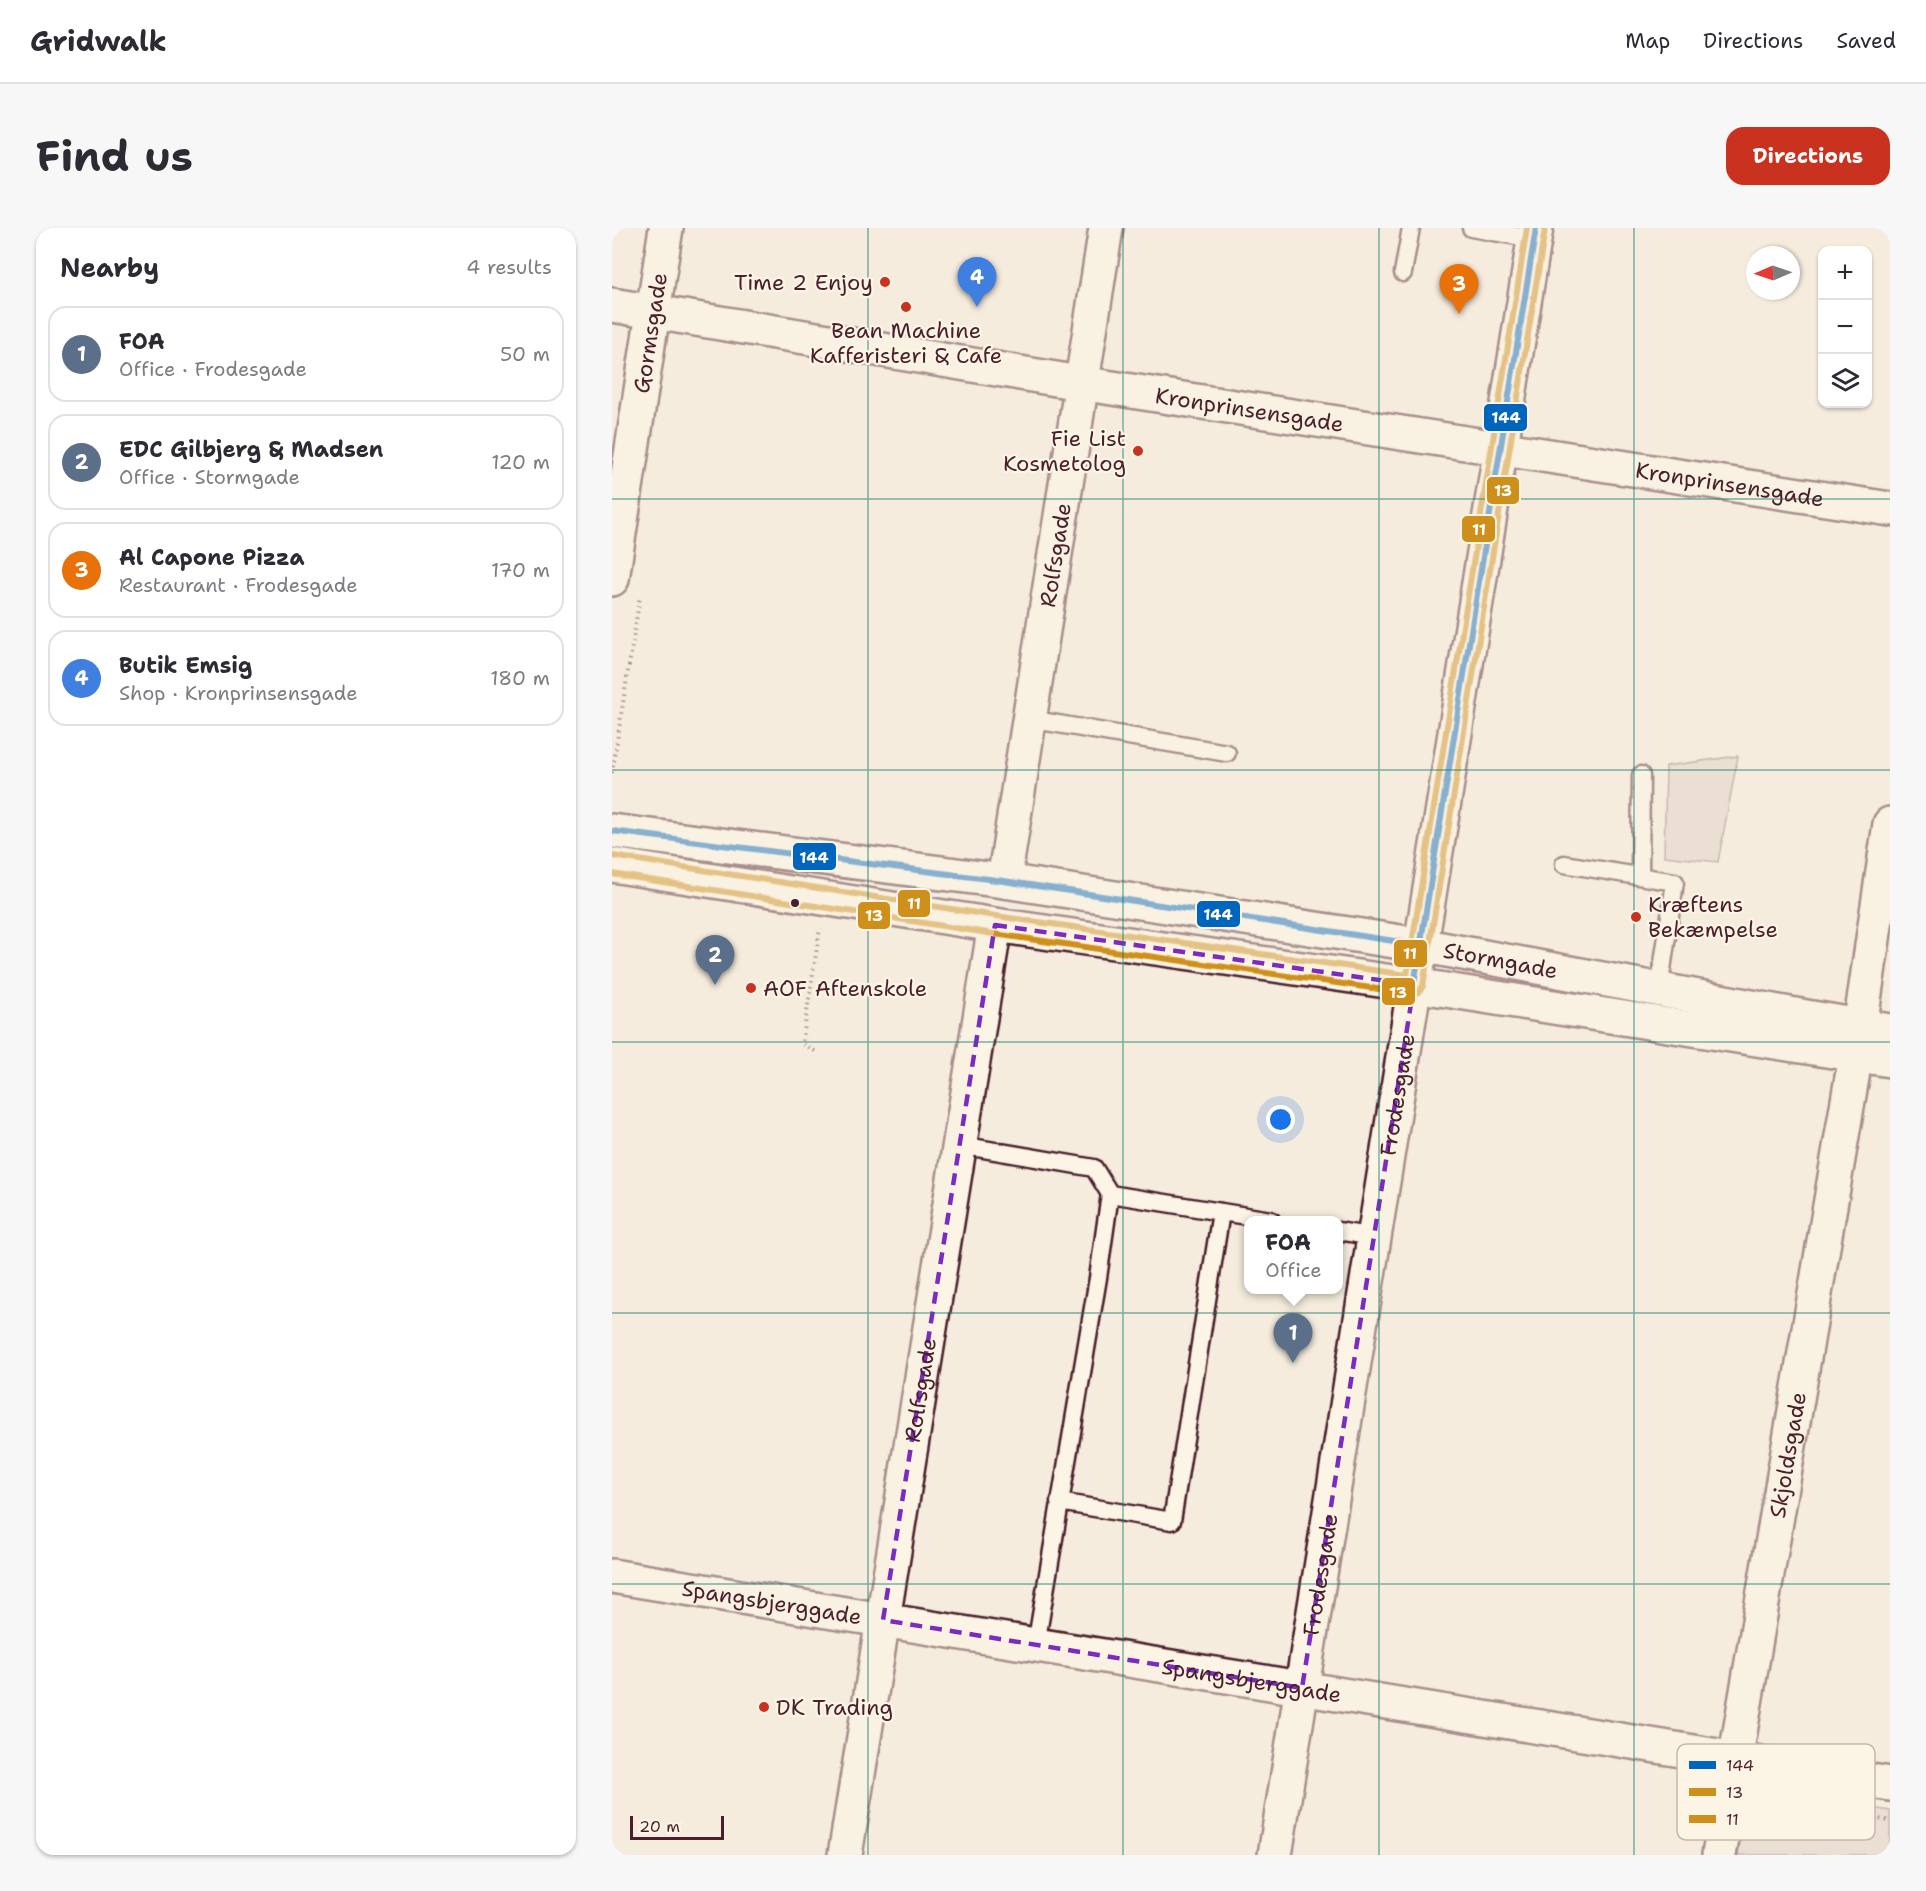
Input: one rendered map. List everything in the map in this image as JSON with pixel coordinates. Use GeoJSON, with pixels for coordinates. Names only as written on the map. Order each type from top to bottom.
{"type":"FeatureCollection","features":[{"type":"Feature","properties":{"kind":"street","name":"Gormsgade"},"geometry":{"type":"LineString","coordinates":[[612,579],[666,228]]}},
{"type":"Feature","properties":{"kind":"street","name":"Rolfsgade"},"geometry":{"type":"LineString","coordinates":[[1004,881],[1106,228]]}},
{"type":"Feature","properties":{"kind":"street","name":"Frodesgade"},"geometry":{"type":"LineString","coordinates":[[1275,1855],[1535,233]]}},
{"type":"Feature","properties":{"kind":"street","name":"Kronprinsensgade"},"geometry":{"type":"LineString","coordinates":[[612,305],[1080,383],[1890,509]]}},
{"type":"Feature","properties":{"kind":"street","name":"Skjoldsgade"},"geometry":{"type":"LineString","coordinates":[[1738,1744],[1869,1037],[1890,824]]}},
{"type":"Feature","properties":{"kind":"street","name":"Stormgade"},"geometry":{"type":"LineString","coordinates":[[612,831],[1004,881],[1420,945],[1659,990],[1869,1037],[1890,1060]]}},
{"type":"Feature","properties":{"kind":"street","name":"Stormgade"},"geometry":{"type":"LineString","coordinates":[[612,865],[995,925],[1414,985],[1869,1037]]}},
{"type":"Feature","properties":{"kind":"street","name":"Rolfsgade"},"geometry":{"type":"LineString","coordinates":[[845,1855],[995,925]]}},
{"type":"Feature","properties":{"kind":"street","name":"Spangsbjerggade"},"geometry":{"type":"LineString","coordinates":[[612,1576],[1677,1749]]}},
{"type":"Feature","properties":{"kind":"street","name":"Spangsbjerggade"},"geometry":{"type":"LineString","coordinates":[[1875,1781],[1890,1784]]}},
{"type":"Feature","properties":{"kind":"street","name":"Skjoldsgade"},"geometry":{"type":"LineString","coordinates":[[1719,1855],[1721,1840]]}},
{"type":"Feature","properties":{"kind":"lane"},"geometry":{"type":"LineString","coordinates":[[1403,273],[1411,228]]}},
{"type":"Feature","properties":{"kind":"lane"},"geometry":{"type":"LineString","coordinates":[[1471,228],[1535,233]]}},
{"type":"Feature","properties":{"kind":"lane"},"geometry":{"type":"LineString","coordinates":[[1029,720],[1227,753]]}},
{"type":"Feature","properties":{"kind":"lane"},"geometry":{"type":"LineString","coordinates":[[1640,876],[1641,775]]}},
{"type":"Feature","properties":{"kind":"lane"},"geometry":{"type":"LineString","coordinates":[[1564,864],[1676,882],[1659,990]]}},
{"type":"Feature","properties":{"kind":"lane"},"geometry":{"type":"LineString","coordinates":[[960,1145],[1094,1168],[1110,1194],[1036,1645]]}},
{"type":"Feature","properties":{"kind":"lane"},"geometry":{"type":"LineString","coordinates":[[1110,1194],[1244,1216]]}},
{"type":"Feature","properties":{"kind":"lane"},"geometry":{"type":"LineString","coordinates":[[1059,1502],[1172,1521],[1221,1212]]}},
{"type":"Feature","properties":{"kind":"lane"},"geometry":{"type":"LineString","coordinates":[[1343,1233],[1374,1237]]}},
{"type":"Feature","properties":{"kind":"path"},"geometry":{"type":"LineString","coordinates":[[815,1051],[802,1044],[825,898]]}},
{"type":"Feature","properties":{"kind":"path"},"geometry":{"type":"LineString","coordinates":[[1875,1818],[1890,1821]]}},
{"type":"Feature","properties":{"kind":"highlighted area"},"geometry":{"type":"Polygon","coordinates":[[[995,925],[1414,985],[1302,1688],[883,1620],[995,925]]]}},
{"type":"Feature","properties":{"kind":"shaded area"},"geometry":{"type":"Polygon","coordinates":[[[1738,756],[1718,862],[1664,856],[1666,766],[1738,756]]]}},
{"type":"Feature","properties":{"kind":"shaded area"},"geometry":{"type":"Polygon","coordinates":[[[1875,1809],[1890,1811],[1890,1855],[1738,1855],[1740,1840],[1875,1840],[1875,1809]]]}},
{"type":"Feature","properties":{"kind":"transit line","name":"11"},"geometry":{"type":"LineString","coordinates":[[613,856],[996,916],[1407,975],[1527,228]]}},
{"type":"Feature","properties":{"kind":"transit line","name":"144"},"geometry":{"type":"LineString","coordinates":[[1414,985],[1536,228]]}},
{"type":"Feature","properties":{"kind":"transit line","name":"13"},"geometry":{"type":"LineString","coordinates":[[612,874],[994,934],[1413,994],[1419,992],[1423,986],[1545,229]]}},
{"type":"Feature","properties":{"kind":"transit line","name":"144"},"geometry":{"type":"LineString","coordinates":[[612,831],[1004,881],[1420,945]]}},
{"type":"Feature","properties":{"kind":"place","name":"Time 2 Enjoy"},"geometry":{"type":"Point","coordinates":[885,282]}},
{"type":"Feature","properties":{"kind":"place","name":"Bean Machine Kafferisteri & Cafe"},"geometry":{"type":"Point","coordinates":[906,307]}},
{"type":"Feature","properties":{"kind":"place","name":"Butik Emsig"},"geometry":{"type":"Point","coordinates":[977,307]}},
{"type":"Feature","properties":{"kind":"place","name":"Al Capone Pizza"},"geometry":{"type":"Point","coordinates":[1459,314]}},
{"type":"Feature","properties":{"kind":"place","name":"Fie List Kosmetolog"},"geometry":{"type":"Point","coordinates":[1138,451]}},
{"type":"Feature","properties":{"kind":"place","name":"Kræftens Bekæmpelse"},"geometry":{"type":"Point","coordinates":[1636,917]}},
{"type":"Feature","properties":{"kind":"place","name":"EDC Gilbjerg & Madsen"},"geometry":{"type":"Point","coordinates":[715,985]}},
{"type":"Feature","properties":{"kind":"place","name":"AOF Aftenskole"},"geometry":{"type":"Point","coordinates":[751,988]}},
{"type":"Feature","properties":{"kind":"place","name":"FOA"},"geometry":{"type":"Point","coordinates":[1293,1363]}},
{"type":"Feature","properties":{"kind":"place","name":"DK Trading"},"geometry":{"type":"Point","coordinates":[764,1707]}}]}
